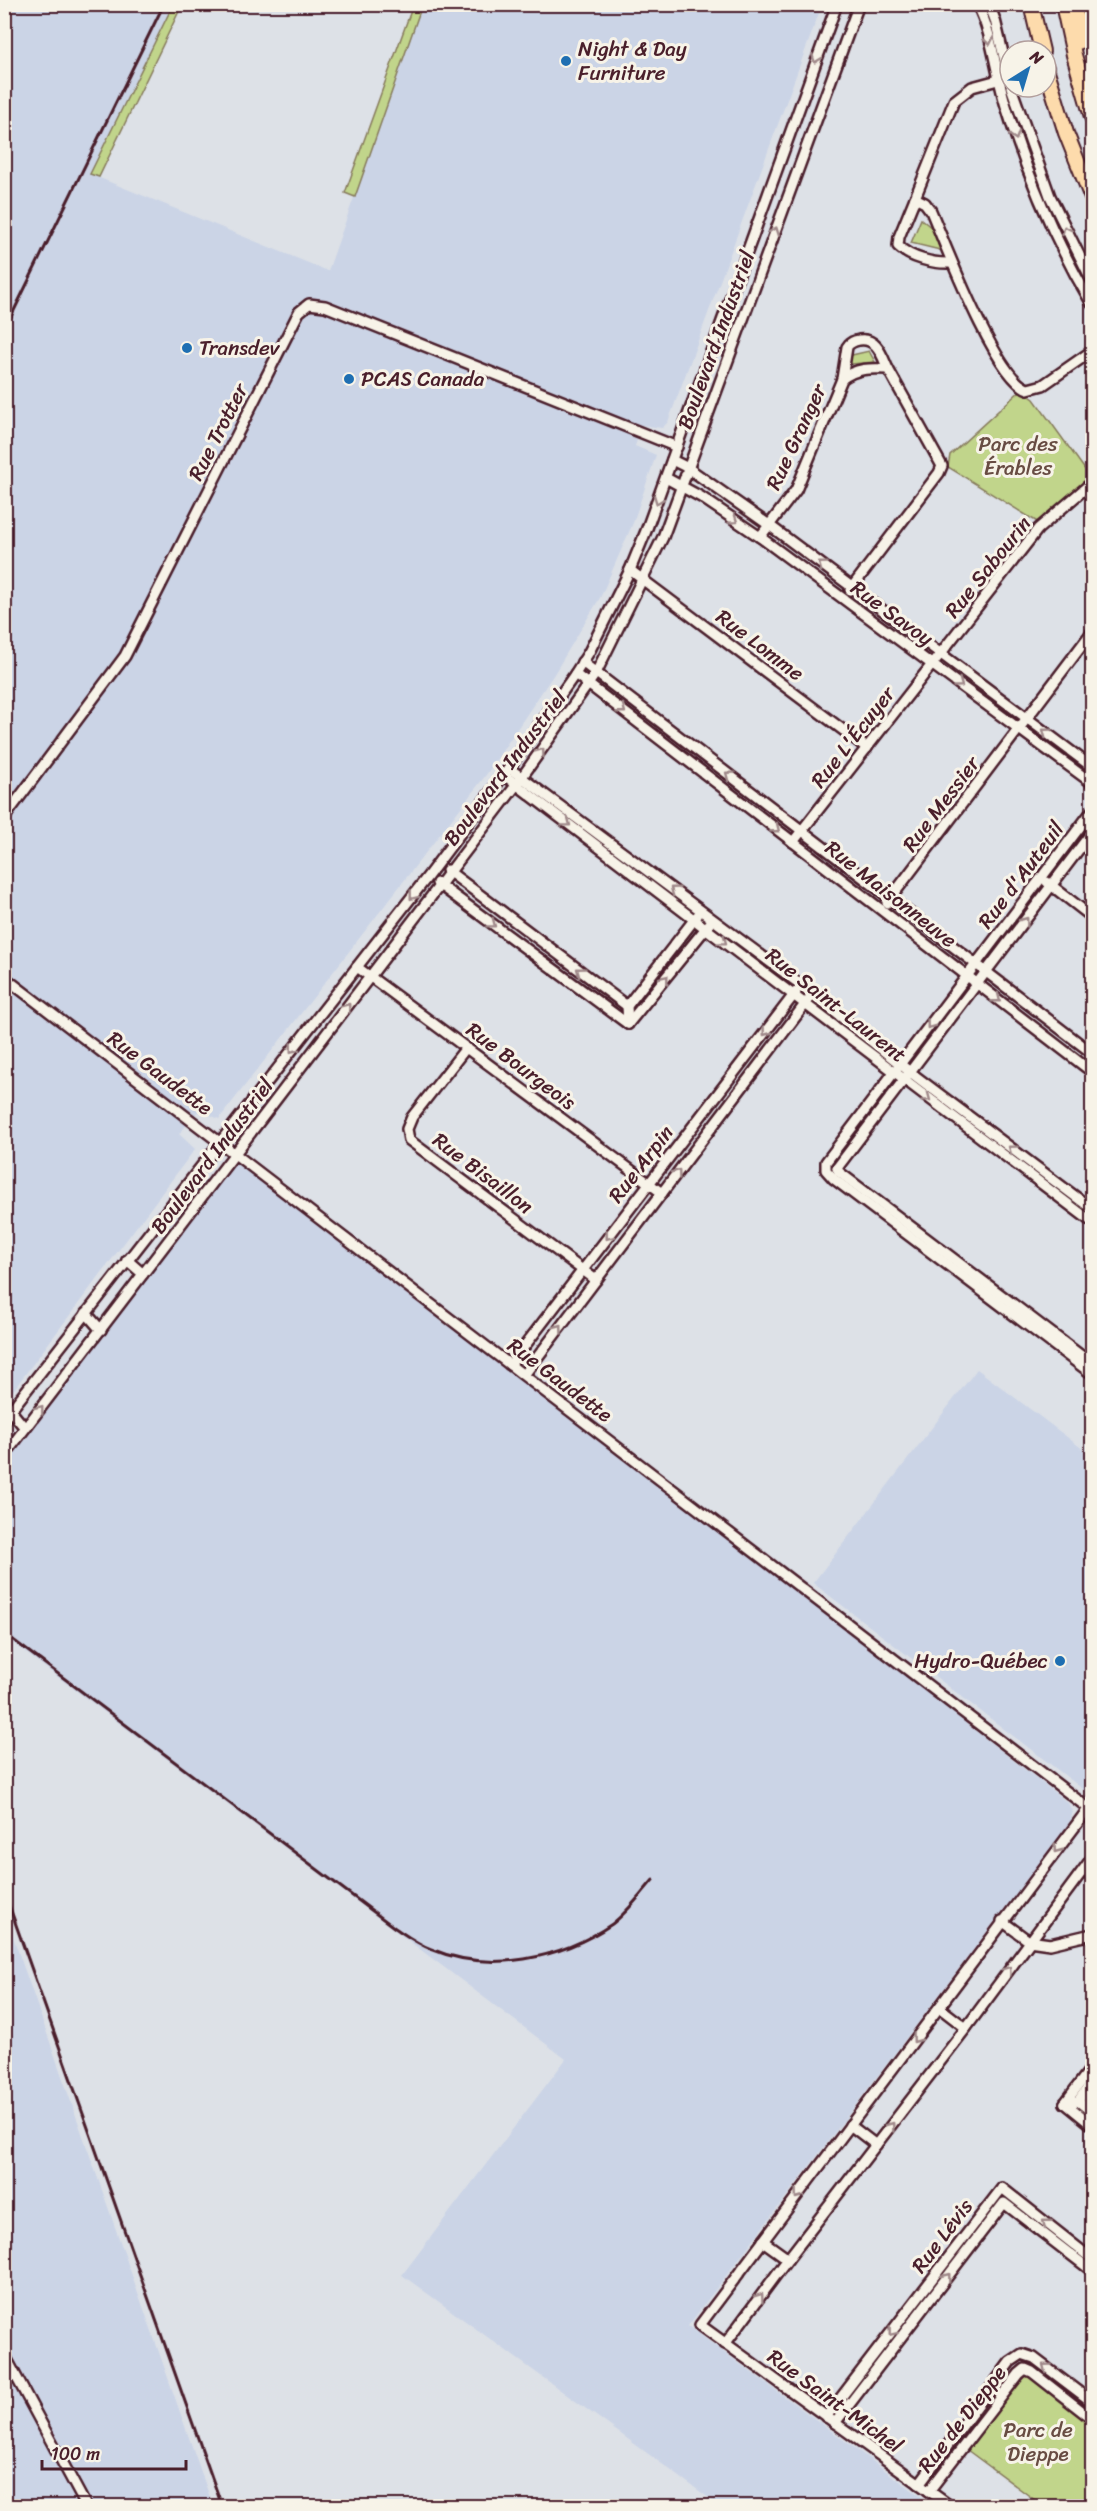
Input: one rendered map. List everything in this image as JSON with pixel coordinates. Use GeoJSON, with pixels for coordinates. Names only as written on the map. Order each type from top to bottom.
{"type":"FeatureCollection","features":[{"type":"Feature","properties":{"kind":"highway"},"geometry":{"type":"LineString","coordinates":[[1031,4],[1039,39]]}},
{"type":"Feature","properties":{"kind":"highway"},"geometry":{"type":"LineString","coordinates":[[1063,4],[1092,117]]}},
{"type":"Feature","properties":{"kind":"highway"},"geometry":{"type":"LineString","coordinates":[[1076,4],[1080,77]]}},
{"type":"Feature","properties":{"kind":"highway"},"geometry":{"type":"LineString","coordinates":[[1056,99],[1066,133],[1092,198]]}},
{"type":"Feature","properties":{"kind":"street","name":"Boulevard Industriel"},"geometry":{"type":"LineString","coordinates":[[4,1419],[438,864],[575,674],[630,570],[666,478],[837,4]]}},
{"type":"Feature","properties":{"kind":"street","name":"Boulevard Industriel"},"geometry":{"type":"LineString","coordinates":[[4,1455],[520,781],[589,685],[644,580],[663,537],[822,99],[859,4]]}},
{"type":"Feature","properties":{"kind":"street"},"geometry":{"type":"LineString","coordinates":[[951,263],[938,263],[904,252],[898,246],[899,237],[954,101],[968,89],[998,80],[984,21],[976,4]]}},
{"type":"Feature","properties":{"kind":"street"},"geometry":{"type":"LineString","coordinates":[[989,4],[1000,39]]}},
{"type":"Feature","properties":{"kind":"street"},"geometry":{"type":"LineString","coordinates":[[1004,99],[1040,200],[1092,304]]}},
{"type":"Feature","properties":{"kind":"street"},"geometry":{"type":"LineString","coordinates":[[1016,99],[1037,164],[1056,210],[1092,281]]}},
{"type":"Feature","properties":{"kind":"street"},"geometry":{"type":"LineString","coordinates":[[915,198],[926,203],[931,211],[951,263],[995,349],[1013,379],[1020,386],[1028,389],[1039,387],[1092,351]]}},
{"type":"Feature","properties":{"kind":"street","name":"Rue Trotter"},"geometry":{"type":"LineString","coordinates":[[4,818],[125,656],[299,312],[309,304],[325,306],[677,447]]}},
{"type":"Feature","properties":{"kind":"street","name":"Rue Granger"},"geometry":{"type":"LineString","coordinates":[[760,537],[796,490],[842,380],[847,347],[857,340],[867,339],[874,343],[942,466],[843,599]]}},
{"type":"Feature","properties":{"kind":"street","name":"Rue Granger"},"geometry":{"type":"LineString","coordinates":[[842,380],[852,372],[859,370],[888,369]]}},
{"type":"Feature","properties":{"kind":"street","name":"Rue Savoy"},"geometry":{"type":"LineString","coordinates":[[672,460],[688,468],[769,525],[1092,767]]}},
{"type":"Feature","properties":{"kind":"street","name":"Rue Savoy"},"geometry":{"type":"LineString","coordinates":[[666,478],[760,537],[1092,783]]}},
{"type":"Feature","properties":{"kind":"street","name":"Rue Sabourin"},"geometry":{"type":"LineString","coordinates":[[941,654],[1038,529],[1089,485],[1092,489]]}},
{"type":"Feature","properties":{"kind":"street","name":"Rue Lomme"},"geometry":{"type":"LineString","coordinates":[[630,570],[867,748]]}},
{"type":"Feature","properties":{"kind":"street"},"geometry":{"type":"LineString","coordinates":[[1028,719],[1092,632]]}},
{"type":"Feature","properties":{"kind":"street","name":"Rue L'Écuyer"},"geometry":{"type":"LineString","coordinates":[[793,842],[941,654]]}},
{"type":"Feature","properties":{"kind":"street","name":"Rue Maisonneuve"},"geometry":{"type":"LineString","coordinates":[[582,662],[1092,1053]]}},
{"type":"Feature","properties":{"kind":"street","name":"Rue Maisonneuve"},"geometry":{"type":"LineString","coordinates":[[575,674],[1092,1072]]}},
{"type":"Feature","properties":{"kind":"street","name":"Rue Messier"},"geometry":{"type":"LineString","coordinates":[[882,910],[1028,719]]}},
{"type":"Feature","properties":{"kind":"street"},"geometry":{"type":"LineString","coordinates":[[699,770],[708,759]]}},
{"type":"Feature","properties":{"kind":"street","name":"Rue Saint-Laurent"},"geometry":{"type":"LineString","coordinates":[[507,771],[617,861],[805,1004],[907,1076],[1036,1173],[1092,1209]]}},
{"type":"Feature","properties":{"kind":"street","name":"Rue Saint-Laurent"},"geometry":{"type":"LineString","coordinates":[[520,781],[624,852],[813,994],[897,1069]]}},
{"type":"Feature","properties":{"kind":"street","name":"Rue d'Auteuil"},"geometry":{"type":"LineString","coordinates":[[826,1166],[1092,811]]}},
{"type":"Feature","properties":{"kind":"street","name":"Rue d'Auteuil"},"geometry":{"type":"LineString","coordinates":[[837,1168],[1092,832]]}},
{"type":"Feature","properties":{"kind":"street"},"geometry":{"type":"LineString","coordinates":[[617,861],[624,852]]}},
{"type":"Feature","properties":{"kind":"street"},"geometry":{"type":"LineString","coordinates":[[438,864],[627,1006]]}},
{"type":"Feature","properties":{"kind":"street"},"geometry":{"type":"LineString","coordinates":[[428,876],[628,1024]]}},
{"type":"Feature","properties":{"kind":"street"},"geometry":{"type":"LineString","coordinates":[[1042,878],[1092,917]]}},
{"type":"Feature","properties":{"kind":"street"},"geometry":{"type":"LineString","coordinates":[[628,1024],[627,1006],[702,910]]}},
{"type":"Feature","properties":{"kind":"street"},"geometry":{"type":"LineString","coordinates":[[628,1024],[713,919]]}},
{"type":"Feature","properties":{"kind":"street"},"geometry":{"type":"LineString","coordinates":[[543,961],[552,949]]}},
{"type":"Feature","properties":{"kind":"street","name":"Rue Bourgeois"},"geometry":{"type":"LineString","coordinates":[[357,967],[662,1193]]}},
{"type":"Feature","properties":{"kind":"street","name":"Rue Gaudette"},"geometry":{"type":"LineString","coordinates":[[4,977],[1091,1807]]}},
{"type":"Feature","properties":{"kind":"street","name":"Rue Arpin"},"geometry":{"type":"LineString","coordinates":[[510,1365],[801,985]]}},
{"type":"Feature","properties":{"kind":"street","name":"Rue Arpin"},"geometry":{"type":"LineString","coordinates":[[524,1375],[813,994]]}},
{"type":"Feature","properties":{"kind":"street"},"geometry":{"type":"LineString","coordinates":[[1061,1048],[1070,1036]]}},
{"type":"Feature","properties":{"kind":"street","name":"Rue Bisaillon"},"geometry":{"type":"LineString","coordinates":[[466,1048],[412,1118],[407,1129],[409,1140],[596,1280]]}},
{"type":"Feature","properties":{"kind":"street"},"geometry":{"type":"LineString","coordinates":[[963,1271],[826,1173],[826,1166],[837,1168],[839,1172],[963,1271],[1092,1371]]}},
{"type":"Feature","properties":{"kind":"street","name":"Rue Saint-Laurent"},"geometry":{"type":"LineString","coordinates":[[1036,1173],[1092,1222]]}},
{"type":"Feature","properties":{"kind":"street"},"geometry":{"type":"LineString","coordinates":[[127,1260],[143,1274]]}},
{"type":"Feature","properties":{"kind":"street"},"geometry":{"type":"LineString","coordinates":[[86,1313],[100,1330]]}},
{"type":"Feature","properties":{"kind":"street"},"geometry":{"type":"LineString","coordinates":[[11,1411],[25,1428]]}},
{"type":"Feature","properties":{"kind":"street"},"geometry":{"type":"LineString","coordinates":[[788,2259],[763,2241],[940,2008],[1002,1921],[1091,1807]]}},
{"type":"Feature","properties":{"kind":"street"},"geometry":{"type":"LineString","coordinates":[[725,2344],[966,2028],[1092,1858]]}},
{"type":"Feature","properties":{"kind":"street"},"geometry":{"type":"LineString","coordinates":[[1002,1921],[1029,1941],[1050,1944],[1092,1934]]}},
{"type":"Feature","properties":{"kind":"street"},"geometry":{"type":"LineString","coordinates":[[940,2008],[966,2028]]}},
{"type":"Feature","properties":{"kind":"street"},"geometry":{"type":"LineString","coordinates":[[1065,2103],[1092,2067]]}},
{"type":"Feature","properties":{"kind":"street"},"geometry":{"type":"LineString","coordinates":[[1065,2103],[1078,2101],[1092,2082]]}},
{"type":"Feature","properties":{"kind":"street"},"geometry":{"type":"LineString","coordinates":[[1078,2101],[1092,2112]]}},
{"type":"Feature","properties":{"kind":"street"},"geometry":{"type":"LineString","coordinates":[[1065,2103],[1092,2125]]}},
{"type":"Feature","properties":{"kind":"street"},"geometry":{"type":"LineString","coordinates":[[850,2126],[876,2145]]}},
{"type":"Feature","properties":{"kind":"street"},"geometry":{"type":"LineString","coordinates":[[1002,2188],[1092,2259]]}},
{"type":"Feature","properties":{"kind":"street","name":"Rue Lévis"},"geometry":{"type":"LineString","coordinates":[[1002,2188],[1004,2203],[1092,2271]]}},
{"type":"Feature","properties":{"kind":"street","name":"Rue Lévis"},"geometry":{"type":"LineString","coordinates":[[826,2417],[1002,2188]]}},
{"type":"Feature","properties":{"kind":"street","name":"Rue Lévis"},"geometry":{"type":"LineString","coordinates":[[835,2423],[1004,2203]]}},
{"type":"Feature","properties":{"kind":"street","name":"Rue Saint-Michel"},"geometry":{"type":"LineString","coordinates":[[763,2241],[700,2325],[950,2506]]}},
{"type":"Feature","properties":{"kind":"street","name":"Rue Lévis"},"geometry":{"type":"LineString","coordinates":[[912,2306],[920,2312]]}},
{"type":"Feature","properties":{"kind":"street"},"geometry":{"type":"LineString","coordinates":[[4,2354],[86,2506]]}},
{"type":"Feature","properties":{"kind":"street","name":"Rue de Dieppe"},"geometry":{"type":"LineString","coordinates":[[1022,2354],[1025,2369]]}},
{"type":"Feature","properties":{"kind":"street","name":"Rue de Dieppe"},"geometry":{"type":"LineString","coordinates":[[1022,2354],[1034,2358],[1092,2402]]}},
{"type":"Feature","properties":{"kind":"street","name":"Rue de Dieppe"},"geometry":{"type":"LineString","coordinates":[[919,2484],[1010,2362],[1022,2354]]}},
{"type":"Feature","properties":{"kind":"street","name":"Rue de Dieppe"},"geometry":{"type":"LineString","coordinates":[[1025,2369],[1092,2419]]}},
{"type":"Feature","properties":{"kind":"street","name":"Rue de Dieppe"},"geometry":{"type":"LineString","coordinates":[[929,2491],[1025,2369]]}},
{"type":"Feature","properties":{"kind":"shaded area"},"geometry":{"type":"Polygon","coordinates":[[[5,5],[173,5],[90,174],[328,271],[422,5],[822,5],[668,422],[662,428],[642,425],[635,446],[656,455],[633,523],[601,596],[554,674],[486,775],[219,1119],[199,1110],[179,1134],[195,1149],[5,1401],[5,5]]]}},
{"type":"Feature","properties":{"kind":"shaded area"},"geometry":{"type":"Polygon","coordinates":[[[237,1154],[1068,1803],[1072,1811],[1071,1821],[688,2326],[934,2506],[720,2506],[402,2275],[566,2059],[5,1637],[4,1455],[237,1154]]]}},
{"type":"Feature","properties":{"kind":"shaded area"},"geometry":{"type":"Polygon","coordinates":[[[977,1369],[1092,1456],[1092,1787],[1088,1793],[813,1583],[977,1369]]]}},
{"type":"Feature","properties":{"kind":"shaded area"},"geometry":{"type":"Polygon","coordinates":[[[5,1914],[213,2506],[5,2506],[5,1914]]]}},
{"type":"Feature","properties":{"kind":"green space"},"geometry":{"type":"Polygon","coordinates":[[[173,5],[182,5],[99,177],[90,174],[173,5]]]}},
{"type":"Feature","properties":{"kind":"green space"},"geometry":{"type":"Polygon","coordinates":[[[413,5],[422,5],[355,197],[345,193],[413,5]]]}},
{"type":"Feature","properties":{"kind":"green space"},"geometry":{"type":"Polygon","coordinates":[[[921,219],[933,229],[940,250],[911,243],[921,219]]]}},
{"type":"Feature","properties":{"kind":"green space"},"geometry":{"type":"Polygon","coordinates":[[[869,351],[875,362],[851,364],[849,359],[852,355],[869,351]]]}},
{"type":"Feature","properties":{"kind":"green space","name":"Parc des Érables"},"geometry":{"type":"Polygon","coordinates":[[[1021,390],[1034,399],[1091,478],[1039,523],[948,467],[950,455],[1021,390]]]}},
{"type":"Feature","properties":{"kind":"green space","name":"Parc de Dieppe"},"geometry":{"type":"Polygon","coordinates":[[[1028,2374],[1092,2423],[1092,2506],[1043,2506],[963,2447],[1028,2374]]]}},
{"type":"Feature","properties":{"kind":"railway"},"geometry":{"type":"LineString","coordinates":[[4,331],[164,4]]}},
{"type":"Feature","properties":{"kind":"railway"},"geometry":{"type":"LineString","coordinates":[[4,1633],[395,1928],[431,1949],[454,1957],[477,1961],[524,1959],[548,1954],[592,1936],[612,1924],[629,1909],[653,1880]]}},
{"type":"Feature","properties":{"kind":"railway"},"geometry":{"type":"LineString","coordinates":[[4,1891],[222,2506]]}},
{"type":"Feature","properties":{"kind":"place","name":"Night & Day Furniture"},"geometry":{"type":"Point","coordinates":[566,61]}},
{"type":"Feature","properties":{"kind":"place","name":"Transdev"},"geometry":{"type":"Point","coordinates":[187,348]}},
{"type":"Feature","properties":{"kind":"place","name":"PCAS Canada"},"geometry":{"type":"Point","coordinates":[349,379]}},
{"type":"Feature","properties":{"kind":"place","name":"Hydro-Québec"},"geometry":{"type":"Point","coordinates":[1060,1661]}}]}
